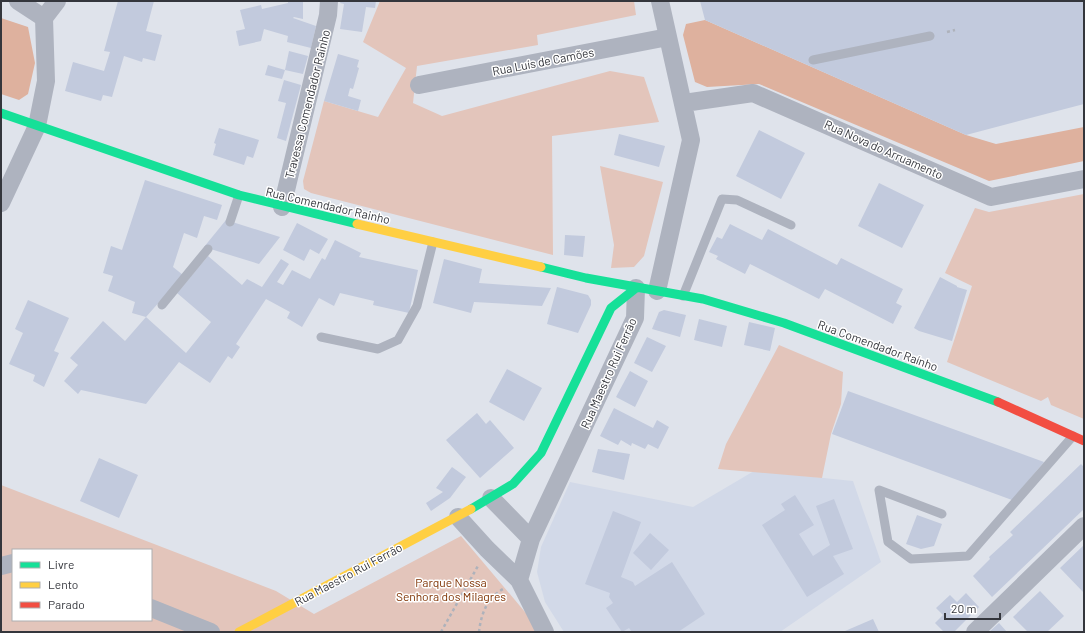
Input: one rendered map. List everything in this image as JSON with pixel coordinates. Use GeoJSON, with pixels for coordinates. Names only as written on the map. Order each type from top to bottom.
{"type":"FeatureCollection","features":[{"type":"Feature","properties":{"kind":"street"},"geometry":{"type":"LineString","coordinates":[[18,1],[44,18]]}},
{"type":"Feature","properties":{"kind":"street"},"geometry":{"type":"LineString","coordinates":[[1,203],[37,126],[46,81],[44,18],[58,1]]}},
{"type":"Feature","properties":{"kind":"street","name":"Travessa Comendador Rainho"},"geometry":{"type":"LineString","coordinates":[[282,207],[328,15],[329,1]]}},
{"type":"Feature","properties":{"kind":"street"},"geometry":{"type":"LineString","coordinates":[[657,291],[691,140],[684,103],[660,1]]}},
{"type":"Feature","properties":{"kind":"street","name":"Rua Luís de Camões"},"geometry":{"type":"LineString","coordinates":[[419,85],[668,37]]}},
{"type":"Feature","properties":{"kind":"street","name":"Rua Nova do Arruamento"},"geometry":{"type":"LineString","coordinates":[[684,103],[753,92],[991,197],[1084,179]]}},
{"type":"Feature","properties":{"kind":"street","name":"Rua Comendador Rainho"},"geometry":{"type":"LineString","coordinates":[[1,113],[239,196],[433,242],[636,288],[657,291]]}},
{"type":"Feature","properties":{"kind":"street","name":"Rua Maestro Rui Ferrão"},"geometry":{"type":"LineString","coordinates":[[238,632],[458,517],[513,484],[541,453],[611,308],[636,288]]}},
{"type":"Feature","properties":{"kind":"street","name":"Rua Maestro Rui Ferrão"},"geometry":{"type":"LineString","coordinates":[[519,580],[531,539],[635,318],[636,288]]}},
{"type":"Feature","properties":{"kind":"street","name":"Rua Comendador Raínho"},"geometry":{"type":"LineString","coordinates":[[657,291],[683,296],[784,322],[1009,406],[1084,441]]}},
{"type":"Feature","properties":{"kind":"street"},"geometry":{"type":"LineString","coordinates":[[491,498],[531,539]]}},
{"type":"Feature","properties":{"kind":"street"},"geometry":{"type":"LineString","coordinates":[[458,517],[487,549],[519,580],[545,632]]}},
{"type":"Feature","properties":{"kind":"street"},"geometry":{"type":"LineString","coordinates":[[975,632],[1084,526]]}},
{"type":"Feature","properties":{"kind":"street"},"geometry":{"type":"LineString","coordinates":[[1,566],[12,563]]}},
{"type":"Feature","properties":{"kind":"street"},"geometry":{"type":"LineString","coordinates":[[152,608],[211,632]]}},
{"type":"Feature","properties":{"kind":"lane"},"geometry":{"type":"LineString","coordinates":[[813,60],[930,36]]}},
{"type":"Feature","properties":{"kind":"lane"},"geometry":{"type":"LineString","coordinates":[[230,222],[239,196]]}},
{"type":"Feature","properties":{"kind":"lane"},"geometry":{"type":"LineString","coordinates":[[683,296],[722,199],[737,200],[791,225]]}},
{"type":"Feature","properties":{"kind":"lane"},"geometry":{"type":"LineString","coordinates":[[321,337],[378,349],[398,340],[417,306],[433,242]]}},
{"type":"Feature","properties":{"kind":"lane"},"geometry":{"type":"LineString","coordinates":[[162,305],[208,249]]}},
{"type":"Feature","properties":{"kind":"lane"},"geometry":{"type":"LineString","coordinates":[[942,514],[879,490],[888,542],[911,559],[968,556],[1073,436]]}},
{"type":"Feature","properties":{"kind":"path"},"geometry":{"type":"LineString","coordinates":[[947,32],[955,30]]}},
{"type":"Feature","properties":{"kind":"path"},"geometry":{"type":"LineString","coordinates":[[441,632],[487,549]]}},
{"type":"Feature","properties":{"kind":"path"},"geometry":{"type":"LineString","coordinates":[[479,632],[483,613],[492,598],[498,592],[519,580]]}},
{"type":"Feature","properties":{"kind":"shaded area"},"geometry":{"type":"Polygon","coordinates":[[[1,18],[28,27],[35,63],[28,94],[19,100],[1,94],[1,18]]]}},
{"type":"Feature","properties":{"kind":"shaded area"},"geometry":{"type":"Polygon","coordinates":[[[705,20],[966,135],[996,144],[1084,127],[1084,161],[989,181],[759,84],[707,87],[695,82],[683,35],[686,24],[705,20]]]}},
{"type":"Feature","properties":{"kind":"shaded area"},"geometry":{"type":"Polygon","coordinates":[[[754,471],[853,481],[881,562],[780,632],[564,632],[545,602],[537,572],[541,547],[570,482],[693,507],[754,471]]]}},
{"type":"Feature","properties":{"kind":"green space"},"geometry":{"type":"Polygon","coordinates":[[[380,1],[634,1],[636,15],[537,35],[538,45],[417,66],[413,103],[442,116],[610,71],[644,77],[659,122],[552,136],[553,255],[311,193],[304,189],[303,181],[324,101],[378,117],[406,68],[363,42],[380,1]]]}},
{"type":"Feature","properties":{"kind":"green space"},"geometry":{"type":"Polygon","coordinates":[[[600,166],[663,182],[644,256],[634,267],[611,268],[614,245],[600,166]]]}},
{"type":"Feature","properties":{"kind":"green space"},"geometry":{"type":"Polygon","coordinates":[[[1084,194],[1084,419],[1051,405],[1048,397],[1041,401],[947,362],[972,286],[945,273],[975,208],[989,212],[1084,194]]]}},
{"type":"Feature","properties":{"kind":"green space"},"geometry":{"type":"Polygon","coordinates":[[[779,345],[843,372],[841,404],[831,434],[822,478],[718,469],[726,444],[779,345]]]}},
{"type":"Feature","properties":{"kind":"green space","name":"Parque Nossa Senhora dos Milagres"},"geometry":{"type":"Polygon","coordinates":[[[1,485],[276,591],[314,614],[461,536],[530,618],[538,632],[1,632],[1,485]]]}},
{"type":"Feature","properties":{"kind":"building"},"geometry":{"type":"Polygon","coordinates":[[[118,1],[154,1],[146,31],[162,35],[155,61],[143,58],[142,62],[124,56],[112,97],[103,95],[101,101],[65,91],[73,62],[104,71],[110,52],[104,51],[118,1]]]}},
{"type":"Feature","properties":{"kind":"building"},"geometry":{"type":"Polygon","coordinates":[[[288,1],[303,1],[303,19],[293,18],[316,26],[311,48],[287,42],[288,36],[264,29],[261,41],[239,46],[236,31],[245,29],[240,10],[261,5],[262,9],[288,3],[288,1]]]}},
{"type":"Feature","properties":{"kind":"building"},"geometry":{"type":"Polygon","coordinates":[[[341,1],[376,1],[375,8],[366,7],[362,32],[340,29],[344,4],[340,3],[341,1]]]}},
{"type":"Feature","properties":{"kind":"building"},"geometry":{"type":"Polygon","coordinates":[[[700,1],[1084,1],[1084,104],[966,135],[705,20],[700,1]]]}},
{"type":"Feature","properties":{"kind":"building"},"geometry":{"type":"Polygon","coordinates":[[[289,51],[308,56],[303,74],[285,70],[289,51]]]}},
{"type":"Feature","properties":{"kind":"building"},"geometry":{"type":"Polygon","coordinates":[[[338,54],[359,60],[357,67],[359,68],[353,89],[350,88],[348,96],[361,100],[358,111],[324,101],[338,54]]]}},
{"type":"Feature","properties":{"kind":"building"},"geometry":{"type":"Polygon","coordinates":[[[268,65],[285,70],[282,79],[265,75],[268,65]]]}},
{"type":"Feature","properties":{"kind":"building"},"geometry":{"type":"Polygon","coordinates":[[[284,80],[301,85],[286,141],[277,138],[286,103],[278,101],[284,80]]]}},
{"type":"Feature","properties":{"kind":"building"},"geometry":{"type":"Polygon","coordinates":[[[219,128],[259,140],[253,158],[247,156],[244,165],[213,155],[216,144],[214,143],[219,128]]]}},
{"type":"Feature","properties":{"kind":"building"},"geometry":{"type":"Polygon","coordinates":[[[759,130],[805,153],[781,199],[736,176],[759,130]]]}},
{"type":"Feature","properties":{"kind":"building"},"geometry":{"type":"Polygon","coordinates":[[[619,134],[665,146],[659,167],[614,155],[619,134]]]}},
{"type":"Feature","properties":{"kind":"building"},"geometry":{"type":"Polygon","coordinates":[[[145,180],[222,205],[217,220],[204,216],[197,238],[184,233],[173,267],[183,275],[146,317],[132,313],[135,302],[108,291],[113,276],[103,273],[111,246],[122,250],[145,180]]]}},
{"type":"Feature","properties":{"kind":"building"},"geometry":{"type":"Polygon","coordinates":[[[879,183],[924,205],[902,248],[858,226],[879,183]]]}},
{"type":"Feature","properties":{"kind":"building"},"geometry":{"type":"Polygon","coordinates":[[[226,220],[280,237],[259,264],[204,247],[226,220]]]}},
{"type":"Feature","properties":{"kind":"building"},"geometry":{"type":"Polygon","coordinates":[[[297,223],[328,239],[319,254],[310,249],[304,261],[283,250],[297,223]]]}},
{"type":"Feature","properties":{"kind":"building"},"geometry":{"type":"Polygon","coordinates":[[[730,224],[762,240],[768,229],[837,265],[841,258],[903,289],[896,303],[902,306],[893,324],[825,289],[819,299],[750,264],[745,274],[716,259],[718,256],[709,252],[717,237],[722,239],[730,224]]]}},
{"type":"Feature","properties":{"kind":"building"},"geometry":{"type":"Polygon","coordinates":[[[565,235],[585,236],[583,257],[564,255],[565,235]]]}},
{"type":"Feature","properties":{"kind":"building"},"geometry":{"type":"Polygon","coordinates":[[[335,240],[361,253],[359,257],[418,270],[409,313],[373,305],[374,301],[340,293],[334,306],[319,298],[302,327],[287,318],[290,312],[266,299],[236,344],[240,347],[232,359],[228,356],[210,383],[179,362],[146,404],[81,390],[78,394],[64,381],[78,365],[70,358],[103,321],[125,341],[146,317],[186,353],[211,322],[177,293],[208,256],[242,285],[247,279],[262,287],[281,259],[289,264],[277,282],[283,285],[292,270],[310,279],[322,258],[325,260],[335,240]]]}},
{"type":"Feature","properties":{"kind":"building"},"geometry":{"type":"Polygon","coordinates":[[[444,259],[482,269],[479,283],[551,288],[542,306],[474,302],[471,313],[433,303],[444,259]]]}},
{"type":"Feature","properties":{"kind":"building"},"geometry":{"type":"Polygon","coordinates":[[[940,277],[957,287],[967,290],[952,341],[919,331],[914,328],[940,277]]]}},
{"type":"Feature","properties":{"kind":"building"},"geometry":{"type":"Polygon","coordinates":[[[557,287],[588,295],[591,300],[591,305],[578,333],[547,324],[557,287]]]}},
{"type":"Feature","properties":{"kind":"building"},"geometry":{"type":"Polygon","coordinates":[[[28,300],[69,318],[54,351],[59,353],[44,387],[33,381],[35,375],[9,364],[23,333],[15,329],[28,300]]]}},
{"type":"Feature","properties":{"kind":"building"},"geometry":{"type":"Polygon","coordinates":[[[664,310],[686,315],[680,337],[652,329],[659,312],[664,310]]]}},
{"type":"Feature","properties":{"kind":"building"},"geometry":{"type":"Polygon","coordinates":[[[699,319],[727,326],[722,347],[694,340],[699,319]]]}},
{"type":"Feature","properties":{"kind":"building"},"geometry":{"type":"Polygon","coordinates":[[[749,322],[775,328],[770,351],[744,345],[749,322]]]}},
{"type":"Feature","properties":{"kind":"building"},"geometry":{"type":"Polygon","coordinates":[[[647,337],[666,346],[652,372],[634,363],[647,337]]]}},
{"type":"Feature","properties":{"kind":"building"},"geometry":{"type":"Polygon","coordinates":[[[507,369],[542,388],[524,421],[489,402],[507,369]]]}},
{"type":"Feature","properties":{"kind":"building"},"geometry":{"type":"Polygon","coordinates":[[[630,371],[648,381],[635,407],[616,397],[630,371]]]}},
{"type":"Feature","properties":{"kind":"building"},"geometry":{"type":"Polygon","coordinates":[[[848,391],[1044,462],[1012,500],[832,434],[848,391]]]}},
{"type":"Feature","properties":{"kind":"building"},"geometry":{"type":"Polygon","coordinates":[[[614,408],[653,428],[657,420],[669,427],[658,449],[648,444],[645,449],[632,443],[631,446],[621,440],[618,445],[600,436],[614,408]]]}},
{"type":"Feature","properties":{"kind":"building"},"geometry":{"type":"Polygon","coordinates":[[[477,413],[486,424],[490,420],[514,448],[480,478],[446,440],[477,413]]]}},
{"type":"Feature","properties":{"kind":"building"},"geometry":{"type":"Polygon","coordinates":[[[598,449],[630,454],[624,480],[592,472],[598,449]]]}},
{"type":"Feature","properties":{"kind":"building"},"geometry":{"type":"Polygon","coordinates":[[[99,458],[138,475],[119,518],[80,501],[99,458]]]}},
{"type":"Feature","properties":{"kind":"building"},"geometry":{"type":"Polygon","coordinates":[[[1081,464],[1084,467],[1084,509],[992,597],[973,576],[990,559],[989,557],[1013,535],[1010,532],[1081,464]]]}},
{"type":"Feature","properties":{"kind":"building"},"geometry":{"type":"Polygon","coordinates":[[[452,467],[466,477],[450,498],[431,511],[426,503],[443,492],[436,488],[452,467]]]}},
{"type":"Feature","properties":{"kind":"building"},"geometry":{"type":"Polygon","coordinates":[[[795,495],[814,525],[799,534],[813,556],[830,545],[816,506],[834,499],[853,549],[833,556],[844,574],[807,597],[762,525],[785,510],[781,504],[795,495]]]}},
{"type":"Feature","properties":{"kind":"building"},"geometry":{"type":"Polygon","coordinates":[[[613,511],[641,522],[621,577],[633,582],[635,586],[672,562],[705,614],[678,632],[632,632],[629,628],[622,632],[606,608],[613,603],[609,597],[610,593],[585,584],[613,511]]]}},
{"type":"Feature","properties":{"kind":"building"},"geometry":{"type":"Polygon","coordinates":[[[917,515],[942,524],[934,546],[921,549],[906,544],[917,515]]]}},
{"type":"Feature","properties":{"kind":"building"},"geometry":{"type":"Polygon","coordinates":[[[650,533],[669,550],[651,570],[633,553],[650,533]]]}},
{"type":"Feature","properties":{"kind":"building"},"geometry":{"type":"Polygon","coordinates":[[[1084,545],[1084,593],[1060,568],[1084,545]]]}},
{"type":"Feature","properties":{"kind":"building"},"geometry":{"type":"Polygon","coordinates":[[[1040,591],[1064,616],[1047,632],[1028,632],[1013,617],[1040,591]]]}},
{"type":"Feature","properties":{"kind":"building"},"geometry":{"type":"Polygon","coordinates":[[[966,593],[979,607],[954,632],[944,632],[935,623],[943,615],[936,608],[950,595],[957,602],[966,593]]]}},
{"type":"Feature","properties":{"kind":"building"},"geometry":{"type":"Polygon","coordinates":[[[873,619],[879,632],[845,631],[873,619]]]}},
{"type":"Feature","properties":{"kind":"building"},"geometry":{"type":"Polygon","coordinates":[[[999,623],[1007,632],[989,632],[999,623]]]}},
{"type":"Feature","properties":{"kind":"traffic: fast"},"geometry":{"type":"LineString","coordinates":[[1,113],[239,195],[357,224]]}},
{"type":"Feature","properties":{"kind":"traffic: fast"},"geometry":{"type":"LineString","coordinates":[[541,267],[586,278],[703,299],[784,323],[998,402]]}},
{"type":"Feature","properties":{"kind":"traffic: fast"},"geometry":{"type":"LineString","coordinates":[[471,509],[513,484],[541,453],[611,308],[636,288]]}},
{"type":"Feature","properties":{"kind":"traffic: slow"},"geometry":{"type":"LineString","coordinates":[[357,224],[541,267]]}},
{"type":"Feature","properties":{"kind":"traffic: slow"},"geometry":{"type":"LineString","coordinates":[[239,632],[471,509]]}},
{"type":"Feature","properties":{"kind":"traffic: jam"},"geometry":{"type":"LineString","coordinates":[[998,402],[1084,441]]}}]}
